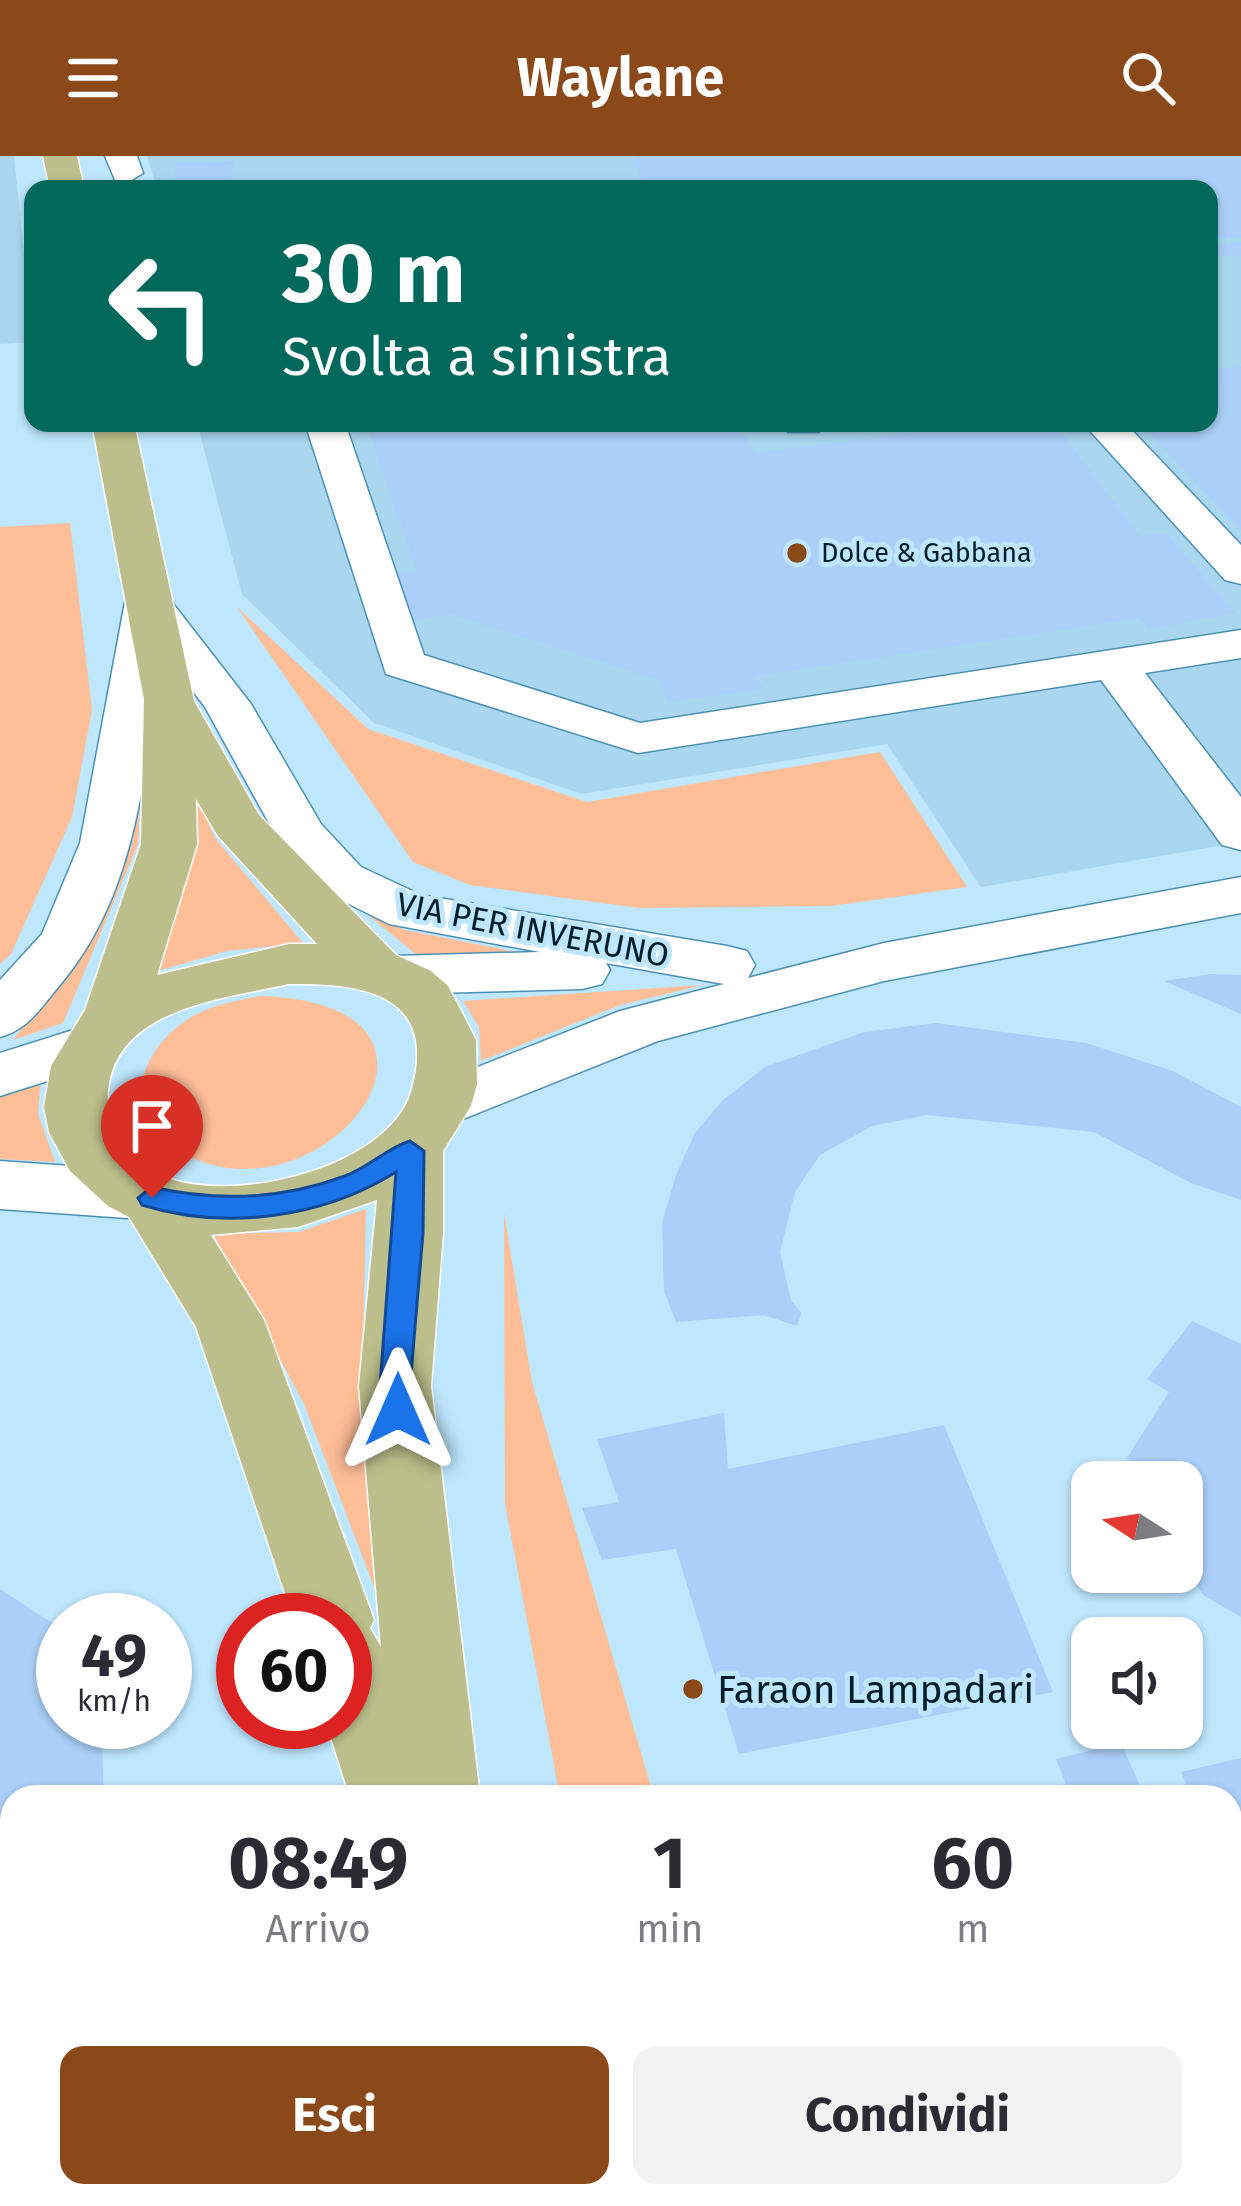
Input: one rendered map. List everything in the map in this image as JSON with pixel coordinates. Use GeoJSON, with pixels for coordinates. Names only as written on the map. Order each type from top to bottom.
{"type":"FeatureCollection","features":[{"type":"Feature","properties":{"kind":"main road"},"geometry":{"type":"LineString","coordinates":[[115,432],[169,699],[169,844],[74,1104],[81,1137],[97,1161],[146,1196],[229,1320],[325,1593]]}},
{"type":"Feature","properties":{"kind":"main road","name":"VIA PER INVERUNO"},"geometry":{"type":"LineString","coordinates":[[169,699],[237,824],[385,972]]}},
{"type":"Feature","properties":{"kind":"main road"},"geometry":{"type":"LineString","coordinates":[[99,1034],[136,1005],[198,984],[289,964],[340,964],[385,972],[419,992],[445,1031],[450,1081],[426,1128],[409,1233],[395,1386],[435,1785]]}},
{"type":"Feature","properties":{"kind":"main road"},"geometry":{"type":"LineString","coordinates":[[146,1196],[192,1207],[245,1209],[289,1202],[357,1183],[426,1128]]}},
{"type":"Feature","properties":{"kind":"main road"},"geometry":{"type":"LineString","coordinates":[[372,1735],[389,1785]]}},
{"type":"Feature","properties":{"kind":"street"},"geometry":{"type":"LineString","coordinates":[[329,432],[404,664],[638,738],[1241,644]]}},
{"type":"Feature","properties":{"kind":"street"},"geometry":{"type":"LineString","coordinates":[[1110,432],[1241,571]]}},
{"type":"Feature","properties":{"kind":"street","name":"VIA PER INVERUNO"},"geometry":{"type":"LineString","coordinates":[[148,602],[227,704],[300,833],[342,879],[408,911],[727,965]]}},
{"type":"Feature","properties":{"kind":"street"},"geometry":{"type":"LineString","coordinates":[[0,1017],[67,943],[106,843],[148,602]]}},
{"type":"Feature","properties":{"kind":"street"},"geometry":{"type":"LineString","coordinates":[[1113,664],[1241,833]]}},
{"type":"Feature","properties":{"kind":"street"},"geometry":{"type":"LineString","coordinates":[[426,1128],[641,1025],[884,962],[1241,895]]}},
{"type":"Feature","properties":{"kind":"street"},"geometry":{"type":"LineString","coordinates":[[385,972],[884,962]]}},
{"type":"Feature","properties":{"kind":"street"},"geometry":{"type":"LineString","coordinates":[[0,1075],[99,1034]]}},
{"type":"Feature","properties":{"kind":"street"},"geometry":{"type":"LineString","coordinates":[[0,1185],[146,1196]]}},
{"type":"Feature","properties":{"kind":"shaded area"},"geometry":{"type":"Polygon","coordinates":[[[0,156],[14,156],[24,254],[24,343],[0,344],[0,156]]]}},
{"type":"Feature","properties":{"kind":"shaded area"},"geometry":{"type":"Polygon","coordinates":[[[147,156],[1241,156],[1241,842],[981,887],[887,744],[582,794],[374,723],[242,594],[199,432],[1218,432],[1218,180],[154,180],[147,156]]]}},
{"type":"Feature","properties":{"kind":"shaded area"},"geometry":{"type":"Polygon","coordinates":[[[70,523],[92,710],[72,817],[11,954],[0,964],[0,527],[70,523]]]}},
{"type":"Feature","properties":{"kind":"shaded area"},"geometry":{"type":"Polygon","coordinates":[[[237,607],[368,729],[587,802],[880,752],[967,887],[831,906],[639,908],[470,885],[413,862],[237,607]]]}},
{"type":"Feature","properties":{"kind":"shaded area"},"geometry":{"type":"Polygon","coordinates":[[[141,771],[138,844],[63,1023],[13,1040],[91,942],[132,844],[141,771]]]}},
{"type":"Feature","properties":{"kind":"shaded area"},"geometry":{"type":"Polygon","coordinates":[[[195,793],[215,838],[303,943],[227,951],[154,972],[195,793]]]}},
{"type":"Feature","properties":{"kind":"shaded area"},"geometry":{"type":"Polygon","coordinates":[[[367,914],[405,930],[521,953],[418,956],[367,914]]]}},
{"type":"Feature","properties":{"kind":"shaded area"},"geometry":{"type":"Polygon","coordinates":[[[703,985],[620,1005],[481,1061],[479,1027],[463,1001],[703,985]]]}},
{"type":"Feature","properties":{"kind":"shaded area"},"geometry":{"type":"Polygon","coordinates":[[[260,996],[331,1008],[368,1036],[377,1071],[362,1108],[329,1141],[284,1163],[231,1168],[177,1150],[147,1119],[142,1083],[148,1065],[172,1031],[190,1018],[260,996]]]}},
{"type":"Feature","properties":{"kind":"shaded area"},"geometry":{"type":"Polygon","coordinates":[[[41,1077],[38,1114],[55,1162],[0,1159],[0,1092],[41,1077]]]}},
{"type":"Feature","properties":{"kind":"shaded area"},"geometry":{"type":"Polygon","coordinates":[[[366,1209],[362,1390],[384,1613],[304,1404],[213,1234],[299,1232],[366,1209]]]}},
{"type":"Feature","properties":{"kind":"shaded area"},"geometry":{"type":"Polygon","coordinates":[[[504,1213],[532,1382],[650,1785],[558,1785],[505,1503],[504,1213]]]}},
{"type":"Feature","properties":{"kind":"building"},"geometry":{"type":"Polygon","coordinates":[[[633,156],[1241,156],[1241,237],[1218,238],[1218,180],[642,180],[633,156]]]}},
{"type":"Feature","properties":{"kind":"building"},"geometry":{"type":"Polygon","coordinates":[[[233,161],[232,180],[174,180],[176,162],[233,161]]]}},
{"type":"Feature","properties":{"kind":"building"},"geometry":{"type":"Polygon","coordinates":[[[1241,242],[1241,256],[1218,257],[1218,245],[1241,242]]]}},
{"type":"Feature","properties":{"kind":"building"},"geometry":{"type":"Polygon","coordinates":[[[1241,367],[1241,531],[1148,432],[1218,432],[1218,369],[1241,367]]]}},
{"type":"Feature","properties":{"kind":"building","name":"Dolce & Gabbana"},"geometry":{"type":"Polygon","coordinates":[[[369,432],[741,432],[757,453],[922,432],[1061,432],[1140,536],[1166,533],[1235,613],[1148,629],[1140,618],[756,676],[763,689],[668,702],[659,680],[450,614],[414,620],[397,573],[417,571],[369,432]]]}},
{"type":"Feature","properties":{"kind":"building"},"geometry":{"type":"Polygon","coordinates":[[[1241,975],[1241,1014],[1164,981],[1241,975]]]}},
{"type":"Feature","properties":{"kind":"building"},"geometry":{"type":"Polygon","coordinates":[[[936,1023],[1086,1043],[1173,1071],[1241,1107],[1241,1200],[1191,1183],[1094,1132],[927,1115],[872,1126],[820,1155],[795,1192],[780,1252],[791,1300],[801,1313],[797,1326],[764,1315],[676,1322],[664,1291],[662,1223],[695,1133],[722,1101],[765,1067],[864,1032],[936,1023]]]}},
{"type":"Feature","properties":{"kind":"building"},"geometry":{"type":"Polygon","coordinates":[[[1192,1321],[1241,1344],[1241,1617],[1202,1593],[1203,1461],[1127,1458],[1169,1392],[1147,1379],[1192,1321]]]}},
{"type":"Feature","properties":{"kind":"building"},"geometry":{"type":"Polygon","coordinates":[[[724,1413],[728,1469],[944,1425],[1053,1692],[739,1754],[676,1549],[602,1560],[582,1508],[619,1502],[597,1439],[724,1413]]]}},
{"type":"Feature","properties":{"kind":"building"},"geometry":{"type":"Polygon","coordinates":[[[0,1589],[36,1612],[36,1749],[102,1749],[104,1785],[0,1785],[0,1589]]]}},
{"type":"Feature","properties":{"kind":"building"},"geometry":{"type":"Polygon","coordinates":[[[1097,1749],[1124,1749],[1140,1785],[1066,1785],[1056,1759],[1097,1749]]]}},
{"type":"Feature","properties":{"kind":"building"},"geometry":{"type":"Polygon","coordinates":[[[1241,1758],[1241,1785],[1187,1785],[1181,1772],[1241,1758]]]}},
{"type":"Feature","properties":{"kind":"place","name":"Dolce & Gabbana"},"geometry":{"type":"Point","coordinates":[797,553]}},
{"type":"Feature","properties":{"kind":"place","name":"Faraon Lampadari"},"geometry":{"type":"Point","coordinates":[693,1689]}},
{"type":"Feature","properties":{"kind":"route"},"geometry":{"type":"LineString","coordinates":[[152,1198],[192,1207],[245,1209],[289,1202],[357,1183],[410,1151],[409,1233],[395,1386],[398,1410]]}}]}
